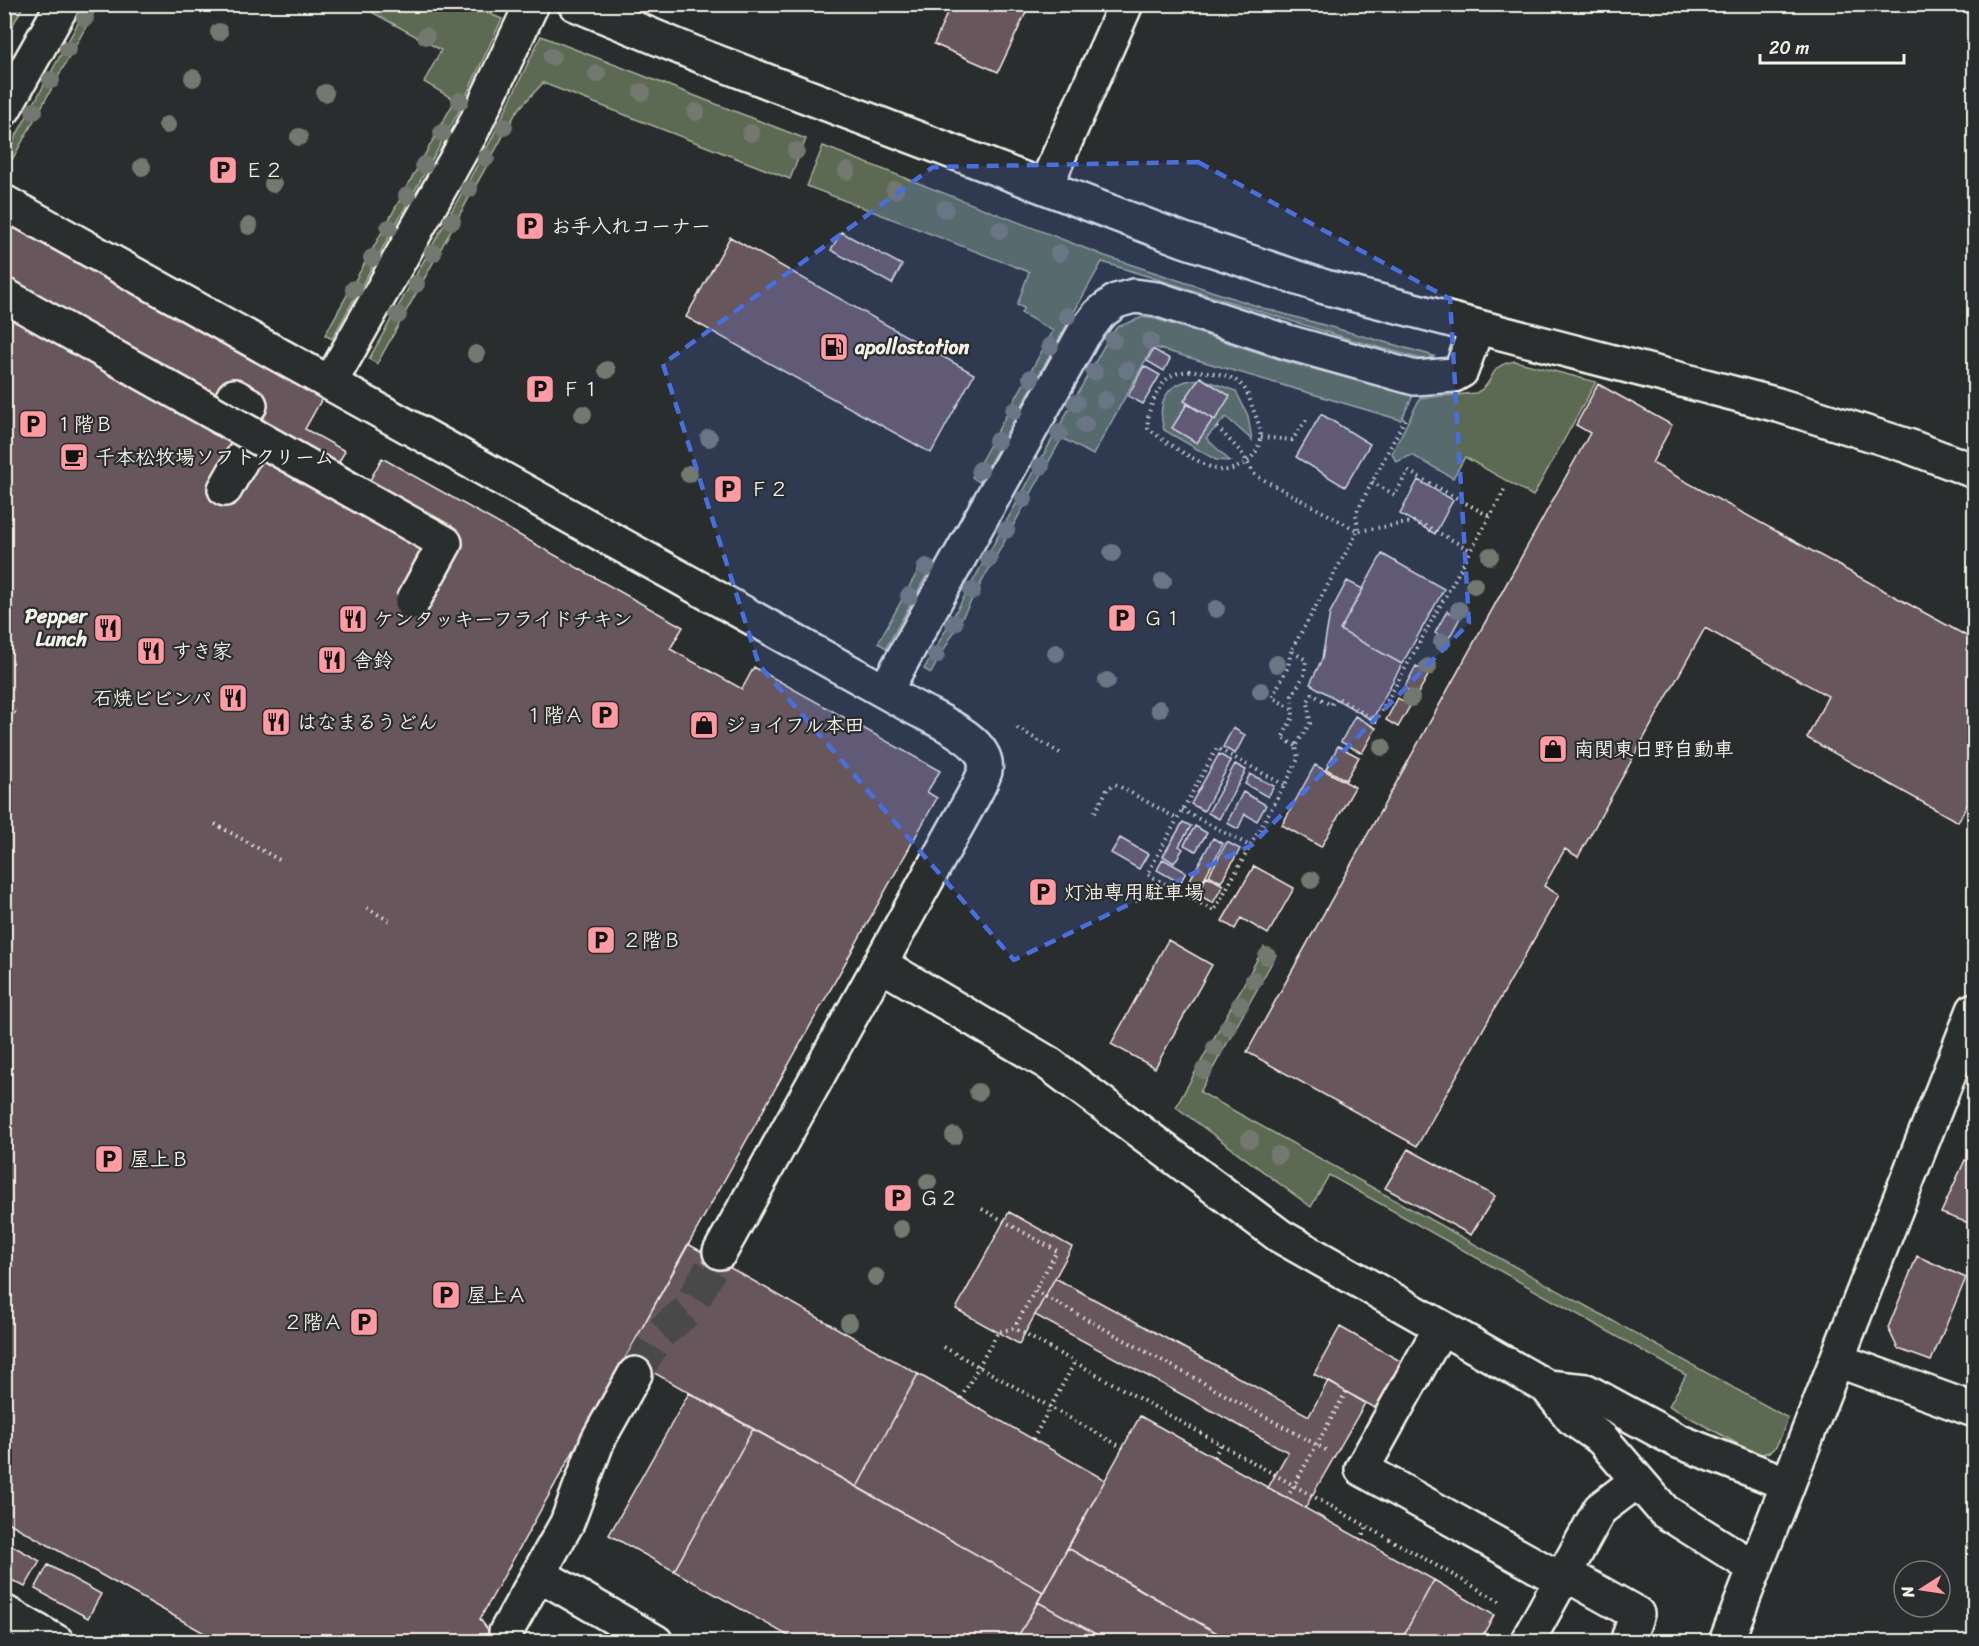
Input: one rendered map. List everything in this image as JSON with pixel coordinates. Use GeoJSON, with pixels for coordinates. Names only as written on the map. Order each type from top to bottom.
{"type":"FeatureCollection","features":[{"type":"Feature","properties":{"kind":"street"},"geometry":{"type":"LineString","coordinates":[[4,109],[63,4]]}},
{"type":"Feature","properties":{"kind":"street"},"geometry":{"type":"LineString","coordinates":[[330,383],[471,133],[532,4]]}},
{"type":"Feature","properties":{"kind":"street"},"geometry":{"type":"LineString","coordinates":[[575,4],[1184,240],[1324,287],[1778,405],[1908,446],[1974,471]]}},
{"type":"Feature","properties":{"kind":"street"},"geometry":{"type":"LineString","coordinates":[[1045,187],[1126,4]]}},
{"type":"Feature","properties":{"kind":"street"},"geometry":{"type":"LineString","coordinates":[[4,202],[885,691],[958,732],[980,749],[985,770],[720,1252]]}},
{"type":"Feature","properties":{"kind":"street"},"geometry":{"type":"LineString","coordinates":[[5,296],[242,419],[445,543],[412,603]]}},
{"type":"Feature","properties":{"kind":"street"},"geometry":{"type":"LineString","coordinates":[[885,691],[1083,335],[1099,314],[1116,301],[1134,296],[1157,298],[1287,342],[1415,378],[1454,375],[1461,371],[1477,327]]}},
{"type":"Feature","properties":{"kind":"street"},"geometry":{"type":"LineString","coordinates":[[225,489],[242,419]]}},
{"type":"Feature","properties":{"kind":"street"},"geometry":{"type":"LineString","coordinates":[[880,964],[1048,1063],[1280,1236],[1547,1387],[1572,1418],[1602,1439],[1664,1511],[1755,1568]]}},
{"type":"Feature","properties":{"kind":"street"},"geometry":{"type":"LineString","coordinates":[[1726,1641],[1974,1010]]}},
{"type":"Feature","properties":{"kind":"street"},"geometry":{"type":"LineString","coordinates":[[1441,1327],[1362,1469],[1549,1573],[1564,1573],[1637,1614],[1627,1641]]}},
{"type":"Feature","properties":{"kind":"street"},"geometry":{"type":"LineString","coordinates":[[1837,1360],[1974,1410]]}},
{"type":"Feature","properties":{"kind":"street"},"geometry":{"type":"LineString","coordinates":[[506,1632],[567,1523],[598,1440],[635,1374]]}},
{"type":"Feature","properties":{"kind":"street"},"geometry":{"type":"LineString","coordinates":[[1547,1387],[1586,1391],[1678,1441],[1788,1484]]}},
{"type":"Feature","properties":{"kind":"street"},"geometry":{"type":"LineString","coordinates":[[1532,1632],[1600,1509],[1637,1481]]}},
{"type":"Feature","properties":{"kind":"street"},"geometry":{"type":"LineString","coordinates":[[539,1574],[654,1641]]}},
{"type":"Feature","properties":{"kind":"path"},"geometry":{"type":"LineString","coordinates":[[1203,371],[1236,380],[1247,392],[1261,437],[1260,445],[1247,462],[1227,470],[1216,469],[1158,436],[1148,428],[1147,417],[1167,379],[1176,373],[1203,371]]}},
{"type":"Feature","properties":{"kind":"path"},"geometry":{"type":"LineString","coordinates":[[1261,437],[1292,440],[1307,418]]}},
{"type":"Feature","properties":{"kind":"path"},"geometry":{"type":"LineString","coordinates":[[1292,709],[1272,697],[1288,667],[1291,651],[1358,531],[1356,513],[1404,422]]}},
{"type":"Feature","properties":{"kind":"path"},"geometry":{"type":"LineString","coordinates":[[1217,427],[1241,452],[1255,475],[1358,531],[1414,522],[1471,550]]}},
{"type":"Feature","properties":{"kind":"path"},"geometry":{"type":"LineString","coordinates":[[1372,482],[1395,495],[1408,471],[1490,516]]}},
{"type":"Feature","properties":{"kind":"path"},"geometry":{"type":"LineString","coordinates":[[1284,785],[1217,748],[1147,874],[1214,911],[1284,785],[1298,759],[1296,746],[1310,723],[1308,701],[1312,694],[1331,705],[1336,697],[1376,721],[1505,489]]}},
{"type":"Feature","properties":{"kind":"path"},"geometry":{"type":"LineString","coordinates":[[1291,651],[1306,660],[1304,675],[1292,696],[1293,717],[1282,738],[1296,746]]}},
{"type":"Feature","properties":{"kind":"path"},"geometry":{"type":"LineString","coordinates":[[4,706],[20,715]]}},
{"type":"Feature","properties":{"kind":"path"},"geometry":{"type":"LineString","coordinates":[[1014,727],[1060,753]]}},
{"type":"Feature","properties":{"kind":"path"},"geometry":{"type":"LineString","coordinates":[[1095,812],[1108,788],[1115,784],[1178,819]]}},
{"type":"Feature","properties":{"kind":"path"},"geometry":{"type":"LineString","coordinates":[[1182,810],[1250,846]]}},
{"type":"Feature","properties":{"kind":"path"},"geometry":{"type":"LineString","coordinates":[[215,824],[283,862]]}},
{"type":"Feature","properties":{"kind":"path"},"geometry":{"type":"LineString","coordinates":[[367,908],[393,923]]}},
{"type":"Feature","properties":{"kind":"path"},"geometry":{"type":"LineString","coordinates":[[982,1209],[1057,1251],[1014,1328]]}},
{"type":"Feature","properties":{"kind":"path"},"geometry":{"type":"LineString","coordinates":[[1035,1291],[1317,1445]]}},
{"type":"Feature","properties":{"kind":"path"},"geometry":{"type":"LineString","coordinates":[[961,1398],[998,1332],[1014,1328],[1294,1485],[1532,1632]]}},
{"type":"Feature","properties":{"kind":"path"},"geometry":{"type":"LineString","coordinates":[[944,1347],[1123,1448]]}},
{"type":"Feature","properties":{"kind":"path"},"geometry":{"type":"LineString","coordinates":[[1033,1439],[1075,1362]]}},
{"type":"Feature","properties":{"kind":"path"},"geometry":{"type":"LineString","coordinates":[[1287,1498],[1346,1392]]}},
{"type":"Feature","properties":{"kind":"path"},"geometry":{"type":"LineString","coordinates":[[1214,1457],[1221,1444]]}},
{"type":"Feature","properties":{"kind":"highlighted area"},"geometry":{"type":"Polygon","coordinates":[[[1198,162],[1450,299],[1469,623],[1252,845],[1014,960],[759,665],[663,364],[933,167],[1198,162]]]}},
{"type":"Feature","properties":{"kind":"green space"},"geometry":{"type":"Polygon","coordinates":[[[14,4],[24,5],[5,39],[5,21],[14,4]]]}},
{"type":"Feature","properties":{"kind":"green space"},"geometry":{"type":"Polygon","coordinates":[[[88,5],[98,5],[12,160],[5,156],[88,5]]]}},
{"type":"Feature","properties":{"kind":"green space"},"geometry":{"type":"Polygon","coordinates":[[[359,5],[468,5],[502,19],[458,113],[332,339],[325,335],[455,100],[424,82],[441,50],[359,5]]]}},
{"type":"Feature","properties":{"kind":"green space"},"geometry":{"type":"Polygon","coordinates":[[[541,36],[806,139],[790,179],[543,83],[517,111],[377,364],[369,359],[490,142],[541,36]]]}},
{"type":"Feature","properties":{"kind":"green space"},"geometry":{"type":"Polygon","coordinates":[[[823,146],[1105,256],[1263,308],[1434,356],[1425,360],[1349,339],[1102,262],[979,482],[972,477],[1053,331],[1021,313],[1024,308],[1017,305],[1029,272],[807,186],[823,146]]]}},
{"type":"Feature","properties":{"kind":"green space"},"geometry":{"type":"Polygon","coordinates":[[[1143,317],[1156,319],[1287,362],[1413,396],[1401,420],[1153,347],[1093,455],[1062,438],[931,673],[924,669],[1108,339],[1117,327],[1143,317]]]}},
{"type":"Feature","properties":{"kind":"green space"},"geometry":{"type":"Polygon","coordinates":[[[1515,361],[1596,382],[1533,496],[1465,457],[1453,478],[1412,455],[1396,462],[1392,453],[1420,398],[1476,393],[1483,389],[1495,370],[1506,363],[1515,361]]]}},
{"type":"Feature","properties":{"kind":"green space"},"geometry":{"type":"Polygon","coordinates":[[[1202,379],[1236,391],[1248,416],[1252,440],[1226,417],[1206,438],[1230,461],[1216,460],[1164,430],[1162,409],[1168,393],[1181,383],[1202,379]]]}},
{"type":"Feature","properties":{"kind":"green space"},"geometry":{"type":"Polygon","coordinates":[[[924,560],[933,564],[886,648],[878,643],[924,560]]]}},
{"type":"Feature","properties":{"kind":"green space"},"geometry":{"type":"Polygon","coordinates":[[[1264,947],[1276,955],[1200,1092],[1788,1418],[1776,1446],[1767,1453],[1752,1452],[1669,1406],[1686,1375],[1329,1175],[1311,1207],[1176,1107],[1264,947]]]}},
{"type":"Feature","properties":{"kind":"building"},"geometry":{"type":"Polygon","coordinates":[[[951,4],[1030,4],[998,72],[934,44],[951,4]]]}},
{"type":"Feature","properties":{"kind":"building"},"geometry":{"type":"Polygon","coordinates":[[[4,204],[329,386],[305,429],[345,451],[339,462],[370,480],[382,458],[683,627],[670,649],[742,689],[754,667],[940,771],[927,792],[937,798],[480,1619],[497,1642],[220,1642],[4,1520],[4,204]]]}},
{"type":"Feature","properties":{"kind":"building"},"geometry":{"type":"Polygon","coordinates":[[[841,232],[902,265],[892,284],[831,250],[841,232]]]}},
{"type":"Feature","properties":{"kind":"building"},"geometry":{"type":"Polygon","coordinates":[[[730,237],[974,374],[931,453],[686,317],[730,237]]]}},
{"type":"Feature","properties":{"kind":"building"},"geometry":{"type":"Polygon","coordinates":[[[1153,349],[1170,359],[1164,371],[1147,361],[1153,349]]]}},
{"type":"Feature","properties":{"kind":"building"},"geometry":{"type":"Polygon","coordinates":[[[1144,366],[1160,375],[1143,404],[1128,396],[1144,366]]]}},
{"type":"Feature","properties":{"kind":"building"},"geometry":{"type":"Polygon","coordinates":[[[1200,377],[1230,396],[1215,420],[1184,401],[1200,377]]]}},
{"type":"Feature","properties":{"kind":"building"},"geometry":{"type":"Polygon","coordinates":[[[1598,384],[1672,425],[1652,463],[1974,640],[1974,792],[1958,822],[1807,738],[1828,696],[1705,628],[1578,857],[1565,849],[1544,886],[1559,895],[1417,1146],[1247,1052],[1590,433],[1576,425],[1598,384]]]}},
{"type":"Feature","properties":{"kind":"building"},"geometry":{"type":"Polygon","coordinates":[[[1187,404],[1213,419],[1197,443],[1172,428],[1187,404]]]}},
{"type":"Feature","properties":{"kind":"building"},"geometry":{"type":"Polygon","coordinates":[[[1321,414],[1370,444],[1345,487],[1296,457],[1321,414]]]}},
{"type":"Feature","properties":{"kind":"building"},"geometry":{"type":"Polygon","coordinates":[[[1418,480],[1453,500],[1435,534],[1400,514],[1418,480]]]}},
{"type":"Feature","properties":{"kind":"building"},"geometry":{"type":"Polygon","coordinates":[[[1382,554],[1444,589],[1402,664],[1340,630],[1382,554]]]}},
{"type":"Feature","properties":{"kind":"building"},"geometry":{"type":"Polygon","coordinates":[[[1347,581],[1363,589],[1340,630],[1402,664],[1372,720],[1310,684],[1322,659],[1330,613],[1347,581]]]}},
{"type":"Feature","properties":{"kind":"building"},"geometry":{"type":"Polygon","coordinates":[[[1447,611],[1460,618],[1448,640],[1435,633],[1447,611]]]}},
{"type":"Feature","properties":{"kind":"building"},"geometry":{"type":"Polygon","coordinates":[[[1416,666],[1429,674],[1417,695],[1404,688],[1416,666]]]}},
{"type":"Feature","properties":{"kind":"building"},"geometry":{"type":"Polygon","coordinates":[[[1398,698],[1410,706],[1398,727],[1386,720],[1398,698]]]}},
{"type":"Feature","properties":{"kind":"building"},"geometry":{"type":"Polygon","coordinates":[[[1355,716],[1376,728],[1362,753],[1341,742],[1355,716]]]}},
{"type":"Feature","properties":{"kind":"building"},"geometry":{"type":"Polygon","coordinates":[[[1233,728],[1245,735],[1235,754],[1223,747],[1233,728]]]}},
{"type":"Feature","properties":{"kind":"building"},"geometry":{"type":"Polygon","coordinates":[[[1338,746],[1359,757],[1346,780],[1326,769],[1338,746]]]}},
{"type":"Feature","properties":{"kind":"building"},"geometry":{"type":"Polygon","coordinates":[[[1219,754],[1231,761],[1204,811],[1191,804],[1219,754]]]}},
{"type":"Feature","properties":{"kind":"building"},"geometry":{"type":"Polygon","coordinates":[[[1235,764],[1246,770],[1219,819],[1208,813],[1235,764]]]}},
{"type":"Feature","properties":{"kind":"building"},"geometry":{"type":"Polygon","coordinates":[[[1315,765],[1355,787],[1321,847],[1282,825],[1315,765]]]}},
{"type":"Feature","properties":{"kind":"building"},"geometry":{"type":"Polygon","coordinates":[[[1250,774],[1274,786],[1268,797],[1245,784],[1250,774]]]}},
{"type":"Feature","properties":{"kind":"building"},"geometry":{"type":"Polygon","coordinates":[[[1243,792],[1266,805],[1257,821],[1245,814],[1238,829],[1227,823],[1243,792]]]}},
{"type":"Feature","properties":{"kind":"building"},"geometry":{"type":"Polygon","coordinates":[[[1183,822],[1191,826],[1179,846],[1183,849],[1174,863],[1163,856],[1183,822]]]}},
{"type":"Feature","properties":{"kind":"building"},"geometry":{"type":"Polygon","coordinates":[[[1195,826],[1207,833],[1196,851],[1184,845],[1195,826]]]}},
{"type":"Feature","properties":{"kind":"building"},"geometry":{"type":"Polygon","coordinates":[[[1120,838],[1148,854],[1139,869],[1111,853],[1120,838]]]}},
{"type":"Feature","properties":{"kind":"building"},"geometry":{"type":"Polygon","coordinates":[[[1213,838],[1223,844],[1196,893],[1186,887],[1213,838]]]}},
{"type":"Feature","properties":{"kind":"building"},"geometry":{"type":"Polygon","coordinates":[[[1227,842],[1240,849],[1221,882],[1209,875],[1227,842]]]}},
{"type":"Feature","properties":{"kind":"building"},"geometry":{"type":"Polygon","coordinates":[[[1163,859],[1186,872],[1180,883],[1157,870],[1163,859]]]}},
{"type":"Feature","properties":{"kind":"building"},"geometry":{"type":"Polygon","coordinates":[[[1254,866],[1294,888],[1268,934],[1241,918],[1235,929],[1222,921],[1254,866]]]}},
{"type":"Feature","properties":{"kind":"building"},"geometry":{"type":"Polygon","coordinates":[[[1207,876],[1223,885],[1213,903],[1197,894],[1207,876]]]}},
{"type":"Feature","properties":{"kind":"building"},"geometry":{"type":"Polygon","coordinates":[[[1168,940],[1212,965],[1155,1068],[1111,1044],[1168,940]]]}},
{"type":"Feature","properties":{"kind":"building"},"geometry":{"type":"Polygon","coordinates":[[[1408,1149],[1495,1196],[1471,1235],[1385,1188],[1408,1149]]]}},
{"type":"Feature","properties":{"kind":"building"},"geometry":{"type":"Polygon","coordinates":[[[1965,1160],[1974,1163],[1974,1225],[1941,1213],[1965,1160]]]}},
{"type":"Feature","properties":{"kind":"building"},"geometry":{"type":"Polygon","coordinates":[[[1009,1212],[1072,1247],[1019,1344],[956,1309],[1009,1212]]]}},
{"type":"Feature","properties":{"kind":"building"},"geometry":{"type":"Polygon","coordinates":[[[688,1244],[918,1374],[857,1487],[626,1357],[688,1244]]]}},
{"type":"Feature","properties":{"kind":"building"},"geometry":{"type":"Polygon","coordinates":[[[1917,1256],[1966,1278],[1931,1361],[1898,1349],[1888,1328],[1917,1256]]]}},
{"type":"Feature","properties":{"kind":"building"},"geometry":{"type":"Polygon","coordinates":[[[1055,1278],[1309,1416],[1328,1381],[1365,1403],[1305,1508],[1268,1488],[1288,1452],[1035,1315],[1055,1278]]]}},
{"type":"Feature","properties":{"kind":"building"},"geometry":{"type":"Polygon","coordinates":[[[1340,1327],[1402,1362],[1377,1409],[1314,1374],[1340,1327]]]}},
{"type":"Feature","properties":{"kind":"building"},"geometry":{"type":"Polygon","coordinates":[[[918,1374],[1105,1480],[1043,1592],[857,1487],[918,1374]]]}},
{"type":"Feature","properties":{"kind":"building"},"geometry":{"type":"Polygon","coordinates":[[[689,1393],[753,1429],[674,1571],[609,1535],[689,1393]]]}},
{"type":"Feature","properties":{"kind":"building"},"geometry":{"type":"Polygon","coordinates":[[[1140,1416],[1434,1580],[1400,1642],[1233,1642],[1068,1548],[1140,1416]]]}},
{"type":"Feature","properties":{"kind":"building"},"geometry":{"type":"Polygon","coordinates":[[[753,1429],[1043,1592],[1015,1642],[799,1642],[674,1571],[753,1429]]]}},
{"type":"Feature","properties":{"kind":"building"},"geometry":{"type":"Polygon","coordinates":[[[4,1541],[40,1561],[25,1587],[4,1576],[4,1541]]]}},
{"type":"Feature","properties":{"kind":"building"},"geometry":{"type":"Polygon","coordinates":[[[1068,1548],[1233,1642],[1110,1642],[1038,1602],[1068,1548]]]}},
{"type":"Feature","properties":{"kind":"building"},"geometry":{"type":"Polygon","coordinates":[[[48,1565],[101,1594],[88,1618],[35,1589],[48,1565]]]}},
{"type":"Feature","properties":{"kind":"building"},"geometry":{"type":"Polygon","coordinates":[[[1434,1580],[1494,1615],[1479,1642],[1400,1642],[1434,1580]]]}},
{"type":"Feature","properties":{"kind":"building"},"geometry":{"type":"Polygon","coordinates":[[[1038,1602],[1110,1642],[1015,1642],[1038,1602]]]}},
{"type":"Feature","properties":{"kind":"tunnel"},"geometry":{"type":"LineString","coordinates":[[635,1374],[658,1335],[687,1311],[720,1252]]}},
{"type":"Feature","properties":{"kind":"place","name":"Ｅ２"},"geometry":{"type":"Point","coordinates":[223,170]}},
{"type":"Feature","properties":{"kind":"place","name":"お手入れコーナー"},"geometry":{"type":"Point","coordinates":[530,226]}},
{"type":"Feature","properties":{"kind":"place","name":"apollostation"},"geometry":{"type":"Point","coordinates":[834,347]}},
{"type":"Feature","properties":{"kind":"place","name":"Ｆ１"},"geometry":{"type":"Point","coordinates":[540,389]}},
{"type":"Feature","properties":{"kind":"place","name":"１階Ｂ"},"geometry":{"type":"Point","coordinates":[33,424]}},
{"type":"Feature","properties":{"kind":"place","name":"千本松牧場ソフトクリーム"},"geometry":{"type":"Point","coordinates":[74,457]}},
{"type":"Feature","properties":{"kind":"place","name":"Ｆ２"},"geometry":{"type":"Point","coordinates":[728,489]}},
{"type":"Feature","properties":{"kind":"place","name":"Ｇ１"},"geometry":{"type":"Point","coordinates":[1122,618]}},
{"type":"Feature","properties":{"kind":"place","name":"ケンタッキーフライドチキン"},"geometry":{"type":"Point","coordinates":[353,619]}},
{"type":"Feature","properties":{"kind":"place","name":"Pepper Lunch"},"geometry":{"type":"Point","coordinates":[108,628]}},
{"type":"Feature","properties":{"kind":"place","name":"すき家"},"geometry":{"type":"Point","coordinates":[151,651]}},
{"type":"Feature","properties":{"kind":"place","name":"舎鈴"},"geometry":{"type":"Point","coordinates":[332,660]}},
{"type":"Feature","properties":{"kind":"place","name":"石焼ビビンパ"},"geometry":{"type":"Point","coordinates":[233,698]}},
{"type":"Feature","properties":{"kind":"place","name":"１階Ａ"},"geometry":{"type":"Point","coordinates":[605,715]}},
{"type":"Feature","properties":{"kind":"place","name":"はなまるうどん"},"geometry":{"type":"Point","coordinates":[276,722]}},
{"type":"Feature","properties":{"kind":"place","name":"ジョイフル本田"},"geometry":{"type":"Point","coordinates":[704,725]}},
{"type":"Feature","properties":{"kind":"place","name":"南関東日野自動車"},"geometry":{"type":"Point","coordinates":[1553,749]}},
{"type":"Feature","properties":{"kind":"place","name":"灯油専用駐車場"},"geometry":{"type":"Point","coordinates":[1043,892]}},
{"type":"Feature","properties":{"kind":"place","name":"２階Ｂ"},"geometry":{"type":"Point","coordinates":[601,940]}},
{"type":"Feature","properties":{"kind":"place","name":"屋上Ｂ"},"geometry":{"type":"Point","coordinates":[109,1159]}},
{"type":"Feature","properties":{"kind":"place","name":"Ｇ２"},"geometry":{"type":"Point","coordinates":[898,1198]}},
{"type":"Feature","properties":{"kind":"place","name":"屋上Ａ"},"geometry":{"type":"Point","coordinates":[446,1295]}},
{"type":"Feature","properties":{"kind":"place","name":"２階Ａ"},"geometry":{"type":"Point","coordinates":[364,1322]}}]}
